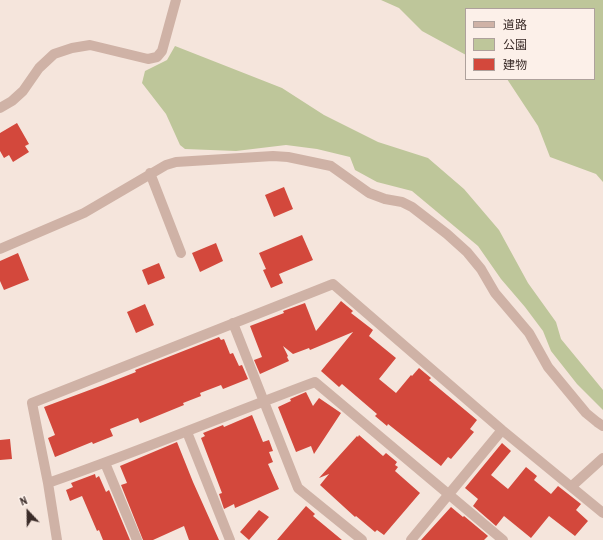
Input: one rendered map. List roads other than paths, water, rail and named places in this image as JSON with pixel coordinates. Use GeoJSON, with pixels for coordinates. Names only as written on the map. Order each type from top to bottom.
{"type":"FeatureCollection","features":[{"type":"Feature","properties":{"kind":"street"},"geometry":{"type":"LineString","coordinates":[[0,108],[23,92],[39,68],[54,54],[72,48],[90,45],[148,59],[157,57],[162,51],[176,0]]}},
{"type":"Feature","properties":{"kind":"street"},"geometry":{"type":"LineString","coordinates":[[0,250],[84,213],[150,173],[176,162],[273,156],[288,157],[330,166],[369,193],[384,199],[402,202],[412,207],[447,234],[467,252],[482,269],[495,293],[529,333],[548,367],[586,412],[603,426]]}},
{"type":"Feature","properties":{"kind":"street"},"geometry":{"type":"LineString","coordinates":[[150,173],[181,253]]}},
{"type":"Feature","properties":{"kind":"street"},"geometry":{"type":"LineString","coordinates":[[57,540],[48,483],[32,403],[333,284],[502,430],[603,512]]}},
{"type":"Feature","properties":{"kind":"street"},"geometry":{"type":"LineString","coordinates":[[232,324],[298,488],[362,540]]}},
{"type":"Feature","properties":{"kind":"street"},"geometry":{"type":"LineString","coordinates":[[48,483],[187,432],[263,401],[315,382],[503,540]]}},
{"type":"Feature","properties":{"kind":"street"},"geometry":{"type":"LineString","coordinates":[[411,540],[502,430]]}},
{"type":"Feature","properties":{"kind":"street"},"geometry":{"type":"LineString","coordinates":[[187,432],[230,540]]}},
{"type":"Feature","properties":{"kind":"street"},"geometry":{"type":"LineString","coordinates":[[572,486],[603,458]]}},
{"type":"Feature","properties":{"kind":"street"},"geometry":{"type":"LineString","coordinates":[[105,463],[137,540]]}}]}
